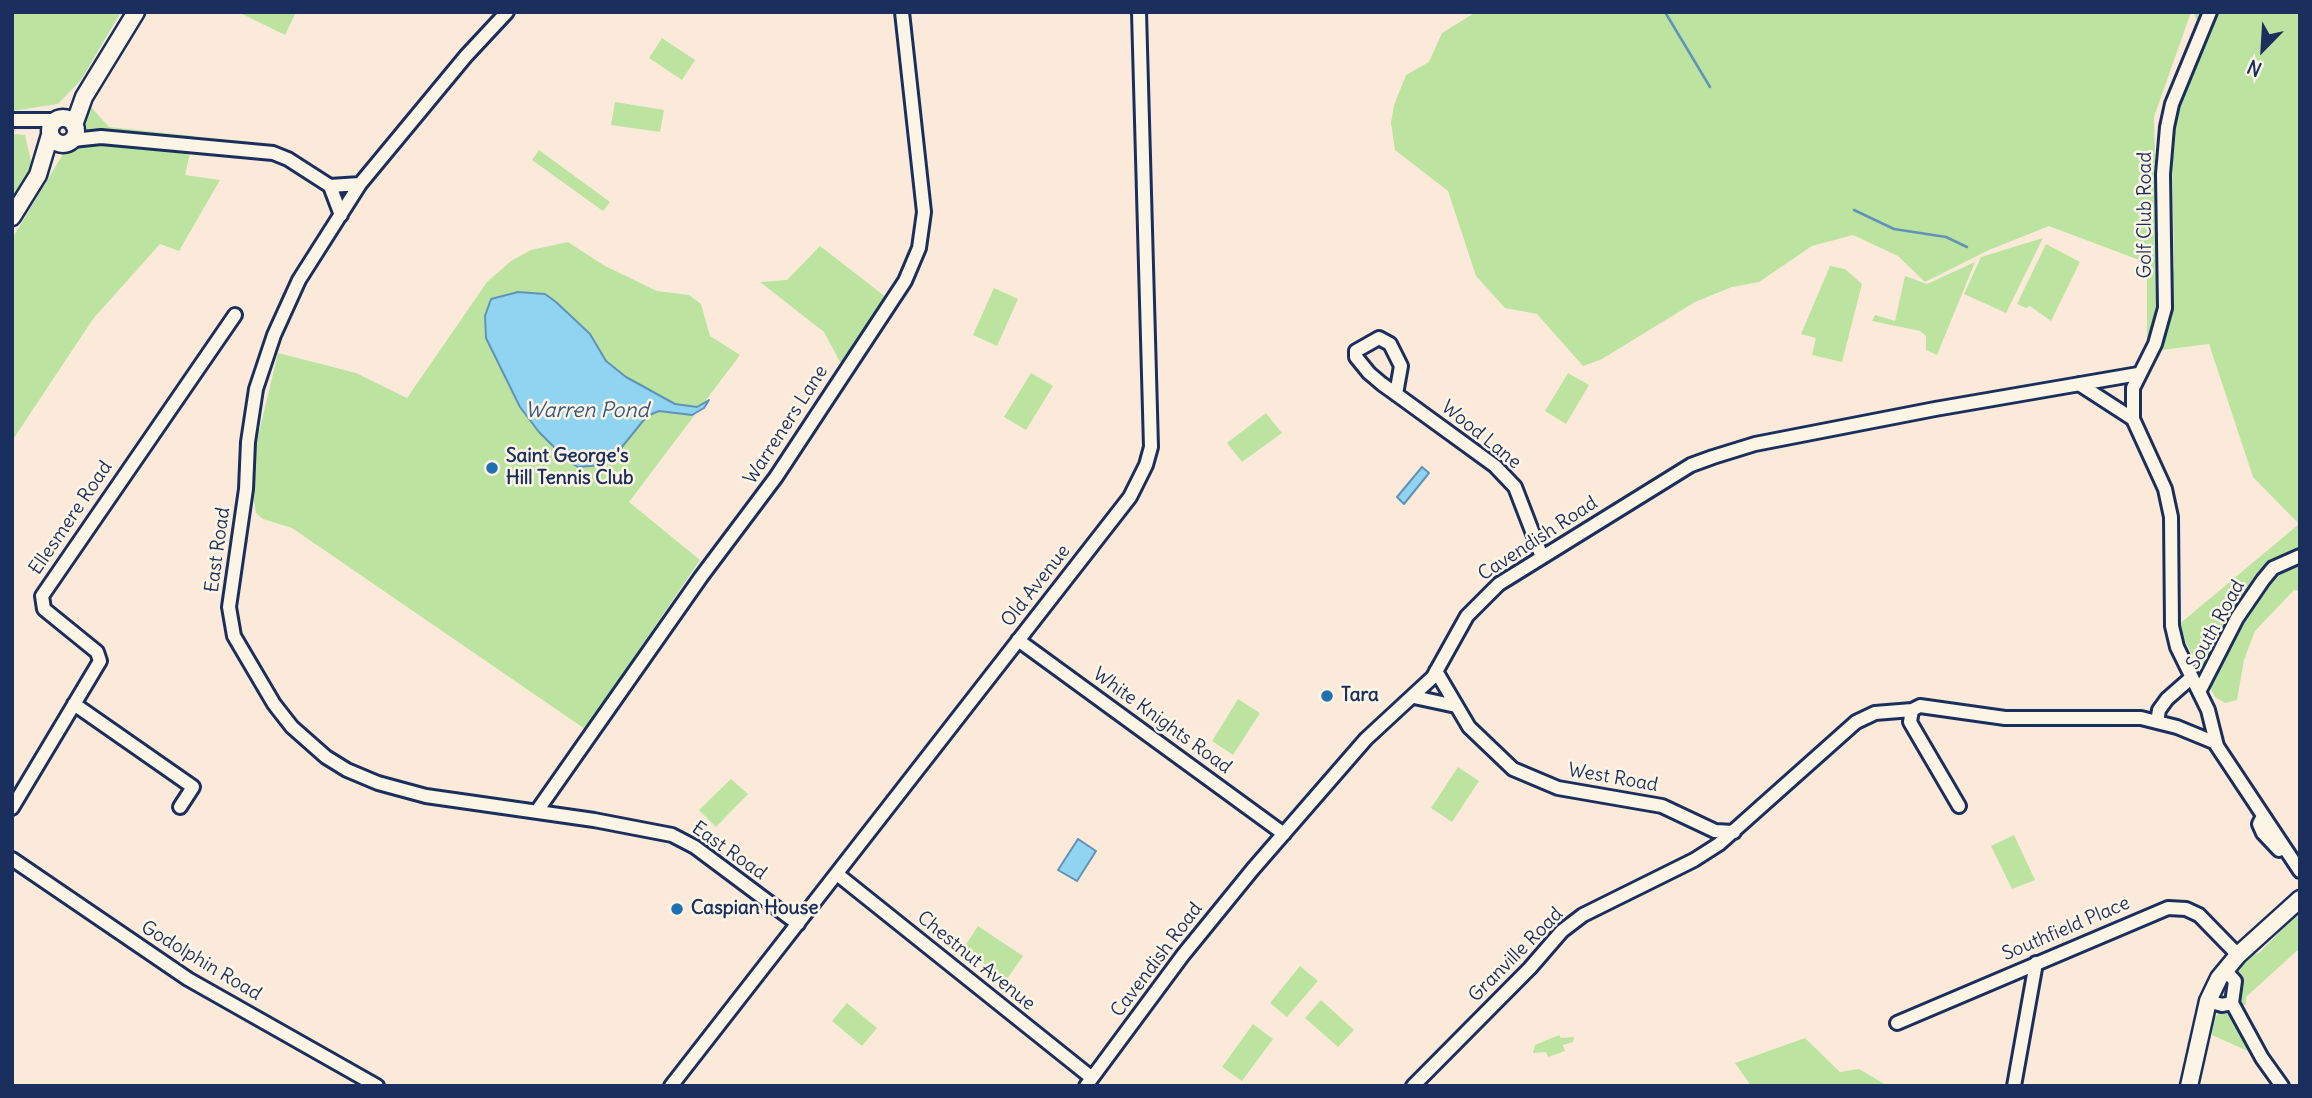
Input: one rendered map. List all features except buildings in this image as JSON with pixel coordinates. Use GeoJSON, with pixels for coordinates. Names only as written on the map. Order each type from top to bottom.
{"type":"FeatureCollection","features":[{"type":"Feature","properties":{"kind":"main road"},"geometry":{"type":"LineString","coordinates":[[12,217],[136,12]]}},
{"type":"Feature","properties":{"kind":"main road"},"geometry":{"type":"LineString","coordinates":[[2189,1086],[2208,1001],[2225,970],[2238,955],[2298,903]]}},
{"type":"Feature","properties":{"kind":"street","name":"East Road"},"geometry":{"type":"LineString","coordinates":[[507,12],[466,56],[360,184],[294,289],[262,363],[256,389],[229,607],[234,636],[274,704],[292,727],[326,757],[347,770],[379,783],[426,796],[537,811],[672,835],[695,847],[797,924]]}},
{"type":"Feature","properties":{"kind":"street","name":"Warreners Lane"},"geometry":{"type":"LineString","coordinates":[[537,811],[701,577],[776,477],[905,281],[919,248],[923,212],[902,12]]}},
{"type":"Feature","properties":{"kind":"street","name":"Old Avenue"},"geometry":{"type":"LineString","coordinates":[[671,1086],[1130,497],[1146,466],[1152,447],[1139,12]]}},
{"type":"Feature","properties":{"kind":"street","name":"Golf Club Road"},"geometry":{"type":"LineString","coordinates":[[2133,419],[2131,399],[2138,374],[2155,344],[2165,308],[2164,174],[2167,127],[2172,104],[2210,12]]}},
{"type":"Feature","properties":{"kind":"street"},"geometry":{"type":"LineString","coordinates":[[19,120],[101,137],[272,153],[288,159],[330,186],[341,215]]}},
{"type":"Feature","properties":{"kind":"street"},"geometry":{"type":"LineString","coordinates":[[330,186],[360,184]]}},
{"type":"Feature","properties":{"kind":"street","name":"Ellesmere Road"},"geometry":{"type":"LineString","coordinates":[[14,802],[96,670],[99,656],[44,609],[42,596],[234,315]]}},
{"type":"Feature","properties":{"kind":"street","name":"Cavendish Road"},"geometry":{"type":"LineString","coordinates":[[1089,1082],[1182,955],[1366,739],[1413,697],[1436,671],[1459,627],[1483,598],[1499,584],[1691,465],[1713,457],[1768,442],[2138,374]]}},
{"type":"Feature","properties":{"kind":"street"},"geometry":{"type":"LineString","coordinates":[[2079,384],[2133,419],[2169,501],[2172,626],[2177,647],[2200,690],[2216,743],[2300,871]]}},
{"type":"Feature","properties":{"kind":"street","name":"Wood Lane"},"geometry":{"type":"LineString","coordinates":[[1396,394],[1495,466],[1515,487],[1542,557]]}},
{"type":"Feature","properties":{"kind":"street","name":"South Road"},"geometry":{"type":"LineString","coordinates":[[2200,690],[2236,618],[2263,580],[2273,568],[2300,556]]}},
{"type":"Feature","properties":{"kind":"street","name":"White Knights Road"},"geometry":{"type":"LineString","coordinates":[[1018,640],[1284,834]]}},
{"type":"Feature","properties":{"kind":"street","name":"West Road"},"geometry":{"type":"LineString","coordinates":[[1436,671],[1469,727],[1497,755],[1528,777],[1558,788],[1662,806],[1715,831],[1734,832]]}},
{"type":"Feature","properties":{"kind":"street"},"geometry":{"type":"LineString","coordinates":[[2157,722],[2159,710],[2167,699],[2192,677]]}},
{"type":"Feature","properties":{"kind":"street"},"geometry":{"type":"LineString","coordinates":[[1413,697],[1456,706]]}},
{"type":"Feature","properties":{"kind":"street"},"geometry":{"type":"LineString","coordinates":[[74,704],[193,787],[180,807]]}},
{"type":"Feature","properties":{"kind":"street"},"geometry":{"type":"LineString","coordinates":[[1734,832],[1856,722],[1875,713],[1912,710],[1920,706],[2005,718],[2141,718],[2216,743]]}},
{"type":"Feature","properties":{"kind":"street"},"geometry":{"type":"LineString","coordinates":[[1912,710],[1910,722],[1915,733],[1959,806]]}},
{"type":"Feature","properties":{"kind":"street","name":"Granville Road"},"geometry":{"type":"LineString","coordinates":[[1413,1086],[1530,968],[1562,931],[1583,915],[1694,860],[1734,832]]}},
{"type":"Feature","properties":{"kind":"street","name":"Godolphin Road"},"geometry":{"type":"LineString","coordinates":[[12,859],[182,976],[377,1086]]}},
{"type":"Feature","properties":{"kind":"street","name":"Chestnut Avenue"},"geometry":{"type":"LineString","coordinates":[[836,874],[1089,1082]]}},
{"type":"Feature","properties":{"kind":"street","name":"Southfield Place"},"geometry":{"type":"LineString","coordinates":[[1897,1023],[2168,908],[2186,909],[2199,915],[2238,955]]}},
{"type":"Feature","properties":{"kind":"street"},"geometry":{"type":"LineString","coordinates":[[2014,1086],[2036,962]]}},
{"type":"Feature","properties":{"kind":"street"},"geometry":{"type":"LineString","coordinates":[[2225,970],[2235,981],[2232,1003],[2262,1058],[2282,1086]]}},
{"type":"Feature","properties":{"kind":"street"},"geometry":{"type":"LineString","coordinates":[[2208,1001],[2232,1003]]}},
{"type":"Feature","properties":{"kind":"green space"},"geometry":{"type":"Polygon","coordinates":[[[12,12],[121,12],[81,80],[58,104],[12,111],[12,12]]]}},
{"type":"Feature","properties":{"kind":"green space"},"geometry":{"type":"Polygon","coordinates":[[[238,12],[296,12],[285,35],[238,12]]]}},
{"type":"Feature","properties":{"kind":"green space"},"geometry":{"type":"Polygon","coordinates":[[[1476,12],[2191,12],[2154,117],[2159,307],[2147,348],[2147,263],[2049,226],[1989,250],[1925,282],[1898,256],[1853,235],[1812,246],[1759,282],[1732,287],[1695,302],[1602,359],[1583,366],[1537,314],[1505,308],[1476,276],[1448,191],[1395,150],[1391,123],[1394,105],[1406,75],[1429,62],[1442,33],[1476,12]]]}},
{"type":"Feature","properties":{"kind":"green space"},"geometry":{"type":"Polygon","coordinates":[[[2193,12],[2300,12],[2300,591],[2294,590],[2255,631],[2244,660],[2237,700],[2225,703],[2215,697],[2177,626],[2299,524],[2253,477],[2209,344],[2162,350],[2174,266],[2172,145],[2176,126],[2172,104],[2200,27],[2193,12]]]}},
{"type":"Feature","properties":{"kind":"green space"},"geometry":{"type":"Polygon","coordinates":[[[662,38],[695,60],[682,80],[649,58],[662,38]]]}},
{"type":"Feature","properties":{"kind":"green space"},"geometry":{"type":"Polygon","coordinates":[[[615,102],[664,110],[660,132],[611,125],[615,102]]]}},
{"type":"Feature","properties":{"kind":"green space"},"geometry":{"type":"Polygon","coordinates":[[[91,107],[109,127],[194,136],[185,175],[220,180],[179,251],[160,244],[93,319],[12,441],[12,239],[91,107]]]}},
{"type":"Feature","properties":{"kind":"green space"},"geometry":{"type":"Polygon","coordinates":[[[12,134],[25,135],[32,165],[12,198],[12,134]]]}},
{"type":"Feature","properties":{"kind":"green space"},"geometry":{"type":"Polygon","coordinates":[[[539,150],[610,202],[603,211],[532,160],[539,150]]]}},
{"type":"Feature","properties":{"kind":"green space"},"geometry":{"type":"Polygon","coordinates":[[[2043,238],[2006,313],[1964,294],[1981,257],[2043,238]]]}},
{"type":"Feature","properties":{"kind":"green space","name":"Saint George's Hill Tennis Club"},"geometry":{"type":"Polygon","coordinates":[[[568,242],[605,266],[657,291],[689,295],[701,304],[710,336],[740,355],[629,502],[700,560],[585,729],[292,528],[263,519],[256,513],[254,501],[255,449],[278,353],[356,373],[407,398],[487,282],[511,261],[531,250],[568,242]]]}},
{"type":"Feature","properties":{"kind":"green space"},"geometry":{"type":"Polygon","coordinates":[[[2046,244],[2080,262],[2051,321],[2030,306],[2026,308],[2017,304],[2046,244]]]}},
{"type":"Feature","properties":{"kind":"green space"},"geometry":{"type":"Polygon","coordinates":[[[820,246],[891,301],[847,367],[840,362],[824,332],[760,282],[787,280],[820,246]]]}},
{"type":"Feature","properties":{"kind":"green space"},"geometry":{"type":"Polygon","coordinates":[[[1975,262],[1937,355],[1926,350],[1926,336],[1920,331],[1872,321],[1875,315],[1895,321],[1905,276],[1927,284],[1975,262]]]}},
{"type":"Feature","properties":{"kind":"green space"},"geometry":{"type":"Polygon","coordinates":[[[1830,266],[1845,269],[1862,284],[1842,362],[1812,355],[1816,338],[1801,334],[1830,266]]]}},
{"type":"Feature","properties":{"kind":"green space"},"geometry":{"type":"Polygon","coordinates":[[[994,288],[1018,299],[997,346],[973,335],[994,288]]]}},
{"type":"Feature","properties":{"kind":"green space"},"geometry":{"type":"Polygon","coordinates":[[[1031,373],[1053,386],[1026,430],[1004,417],[1031,373]]]}},
{"type":"Feature","properties":{"kind":"green space"},"geometry":{"type":"Polygon","coordinates":[[[1568,373],[1589,385],[1566,424],[1545,411],[1568,373]]]}},
{"type":"Feature","properties":{"kind":"green space"},"geometry":{"type":"Polygon","coordinates":[[[1266,413],[1282,433],[1242,462],[1227,443],[1266,413]]]}},
{"type":"Feature","properties":{"kind":"green space"},"geometry":{"type":"Polygon","coordinates":[[[1238,699],[1260,713],[1233,755],[1212,741],[1238,699]]]}},
{"type":"Feature","properties":{"kind":"green space"},"geometry":{"type":"Polygon","coordinates":[[[1458,767],[1479,781],[1452,822],[1431,808],[1458,767]]]}},
{"type":"Feature","properties":{"kind":"green space"},"geometry":{"type":"Polygon","coordinates":[[[731,779],[748,794],[716,827],[699,810],[731,779]]]}},
{"type":"Feature","properties":{"kind":"green space"},"geometry":{"type":"Polygon","coordinates":[[[2014,835],[2035,880],[2012,889],[1991,846],[2014,835]]]}},
{"type":"Feature","properties":{"kind":"green space"},"geometry":{"type":"Polygon","coordinates":[[[2300,911],[2300,948],[2246,997],[2246,1004],[2241,1008],[2227,993],[2214,997],[2221,981],[2245,959],[2260,952],[2300,911]]]}},
{"type":"Feature","properties":{"kind":"green space"},"geometry":{"type":"Polygon","coordinates":[[[978,926],[1023,956],[1007,979],[963,949],[978,926]]]}},
{"type":"Feature","properties":{"kind":"green space"},"geometry":{"type":"Polygon","coordinates":[[[1300,966],[1318,981],[1287,1017],[1270,1003],[1300,966]]]}},
{"type":"Feature","properties":{"kind":"green space"},"geometry":{"type":"Polygon","coordinates":[[[1321,1000],[1354,1030],[1338,1047],[1305,1018],[1321,1000]]]}},
{"type":"Feature","properties":{"kind":"green space"},"geometry":{"type":"Polygon","coordinates":[[[847,1003],[877,1028],[862,1046],[832,1021],[847,1003]]]}},
{"type":"Feature","properties":{"kind":"green space"},"geometry":{"type":"Polygon","coordinates":[[[2228,1012],[2235,1017],[2251,1047],[2250,1052],[2212,1035],[2213,1019],[2219,1013],[2228,1012]]]}},
{"type":"Feature","properties":{"kind":"green space"},"geometry":{"type":"Polygon","coordinates":[[[1253,1024],[1273,1039],[1242,1081],[1222,1067],[1253,1024]]]}},
{"type":"Feature","properties":{"kind":"green space"},"geometry":{"type":"Polygon","coordinates":[[[1559,1035],[1561,1038],[1574,1037],[1573,1042],[1563,1045],[1565,1051],[1548,1057],[1546,1052],[1533,1053],[1535,1045],[1559,1035]]]}},
{"type":"Feature","properties":{"kind":"green space"},"geometry":{"type":"Polygon","coordinates":[[[1805,1038],[1840,1072],[1859,1069],[1888,1086],[1751,1086],[1735,1063],[1805,1038]]]}},
{"type":"Feature","properties":{"kind":"water","name":"Warren Pond"},"geometry":{"type":"Polygon","coordinates":[[[518,292],[545,294],[556,302],[590,334],[606,361],[626,377],[675,404],[697,407],[709,400],[704,408],[692,415],[659,411],[647,416],[613,458],[603,465],[578,467],[569,462],[539,432],[520,407],[486,338],[485,316],[491,299],[518,292]]]}},
{"type":"Feature","properties":{"kind":"water"},"geometry":{"type":"Polygon","coordinates":[[[1422,467],[1429,473],[1404,504],[1397,497],[1422,467]]]}},
{"type":"Feature","properties":{"kind":"water"},"geometry":{"type":"Polygon","coordinates":[[[1078,839],[1096,851],[1077,881],[1058,870],[1078,839]]]}},
{"type":"Feature","properties":{"kind":"waterway"},"geometry":{"type":"LineString","coordinates":[[1665,12],[1710,87]]}},
{"type":"Feature","properties":{"kind":"waterway"},"geometry":{"type":"LineString","coordinates":[[1854,210],[1894,229],[1946,237],[1967,247]]}},
{"type":"Feature","properties":{"kind":"place","name":"Saint George's Hill Tennis Club"},"geometry":{"type":"Point","coordinates":[492,468]}},
{"type":"Feature","properties":{"kind":"place","name":"Tara"},"geometry":{"type":"Point","coordinates":[1327,696]}},
{"type":"Feature","properties":{"kind":"place","name":"Caspian House"},"geometry":{"type":"Point","coordinates":[677,909]}}]}
